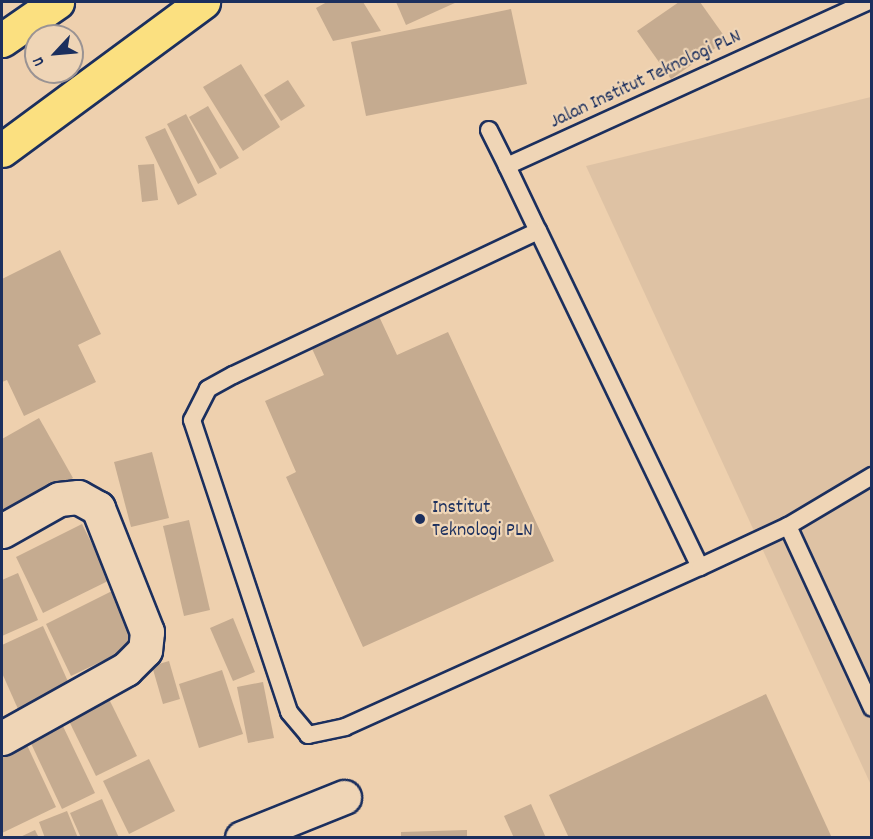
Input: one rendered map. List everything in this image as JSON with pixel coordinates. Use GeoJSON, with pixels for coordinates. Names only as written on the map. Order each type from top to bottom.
{"type":"FeatureCollection","features":[{"type":"Feature","properties":{"kind":"main road"},"geometry":{"type":"LineString","coordinates":[[2,40],[57,2]]}},
{"type":"Feature","properties":{"kind":"main road"},"geometry":{"type":"LineString","coordinates":[[2,150],[203,2]]}},
{"type":"Feature","properties":{"kind":"street"},"geometry":{"type":"LineString","coordinates":[[2,531],[59,499],[78,497],[98,508],[147,632],[145,650],[126,669],[2,738]]}},
{"type":"Feature","properties":{"kind":"street"},"geometry":{"type":"LineString","coordinates":[[242,837],[344,797]]}},
{"type":"Feature","properties":{"kind":"lane","name":"Jalan Institut Teknologi PLN"},"geometry":{"type":"LineString","coordinates":[[507,166],[867,2]]}},
{"type":"Feature","properties":{"kind":"lane"},"geometry":{"type":"LineString","coordinates":[[489,130],[699,567]]}},
{"type":"Feature","properties":{"kind":"lane"},"geometry":{"type":"LineString","coordinates":[[538,231],[208,389],[192,420],[289,712],[308,735],[345,727],[699,567],[788,526],[872,476]]}},
{"type":"Feature","properties":{"kind":"lane"},"geometry":{"type":"LineString","coordinates":[[788,526],[872,708]]}},
{"type":"Feature","properties":{"kind":"shaded area"},"geometry":{"type":"Polygon","coordinates":[[[871,97],[871,785],[586,166],[871,97]]]}},
{"type":"Feature","properties":{"kind":"building"},"geometry":{"type":"Polygon","coordinates":[[[327,2],[363,2],[381,31],[333,41],[316,8],[327,2]]]}},
{"type":"Feature","properties":{"kind":"building"},"geometry":{"type":"Polygon","coordinates":[[[396,2],[457,2],[406,25],[396,2]]]}},
{"type":"Feature","properties":{"kind":"building"},"geometry":{"type":"Polygon","coordinates":[[[679,2],[700,2],[727,40],[671,79],[637,31],[679,2]]]}},
{"type":"Feature","properties":{"kind":"building"},"geometry":{"type":"Polygon","coordinates":[[[511,9],[527,84],[366,116],[351,42],[511,9]]]}},
{"type":"Feature","properties":{"kind":"building"},"geometry":{"type":"Polygon","coordinates":[[[241,64],[280,127],[243,151],[203,87],[241,64]]]}},
{"type":"Feature","properties":{"kind":"building"},"geometry":{"type":"Polygon","coordinates":[[[288,80],[305,106],[281,121],[264,95],[288,80]]]}},
{"type":"Feature","properties":{"kind":"building"},"geometry":{"type":"Polygon","coordinates":[[[208,106],[239,158],[220,169],[189,117],[208,106]]]}},
{"type":"Feature","properties":{"kind":"building"},"geometry":{"type":"Polygon","coordinates":[[[186,114],[217,174],[198,184],[167,124],[186,114]]]}},
{"type":"Feature","properties":{"kind":"building"},"geometry":{"type":"Polygon","coordinates":[[[165,128],[197,195],[178,205],[145,137],[165,128]]]}},
{"type":"Feature","properties":{"kind":"building"},"geometry":{"type":"Polygon","coordinates":[[[154,164],[158,200],[142,202],[138,165],[154,164]]]}},
{"type":"Feature","properties":{"kind":"building"},"geometry":{"type":"Polygon","coordinates":[[[60,250],[101,334],[78,345],[96,382],[24,416],[7,380],[2,382],[2,279],[60,250]]]}},
{"type":"Feature","properties":{"kind":"building","name":"Institut Teknologi PLN"},"geometry":{"type":"Polygon","coordinates":[[[377,312],[397,355],[448,332],[554,561],[363,647],[286,477],[296,472],[265,401],[324,375],[309,342],[377,312]]]}},
{"type":"Feature","properties":{"kind":"building"},"geometry":{"type":"Polygon","coordinates":[[[39,418],[73,478],[2,517],[2,439],[39,418]]]}},
{"type":"Feature","properties":{"kind":"building"},"geometry":{"type":"Polygon","coordinates":[[[152,452],[169,518],[131,527],[114,462],[152,452]]]}},
{"type":"Feature","properties":{"kind":"building"},"geometry":{"type":"Polygon","coordinates":[[[189,520],[210,610],[184,616],[163,526],[189,520]]]}},
{"type":"Feature","properties":{"kind":"building"},"geometry":{"type":"Polygon","coordinates":[[[82,524],[110,580],[43,613],[16,557],[82,524]]]}},
{"type":"Feature","properties":{"kind":"building"},"geometry":{"type":"Polygon","coordinates":[[[18,573],[38,620],[2,636],[2,580],[18,573]]]}},
{"type":"Feature","properties":{"kind":"building"},"geometry":{"type":"Polygon","coordinates":[[[116,589],[142,642],[71,676],[46,624],[116,589]]]}},
{"type":"Feature","properties":{"kind":"building"},"geometry":{"type":"Polygon","coordinates":[[[233,618],[255,672],[233,681],[210,628],[233,618]]]}},
{"type":"Feature","properties":{"kind":"building"},"geometry":{"type":"Polygon","coordinates":[[[43,626],[70,686],[18,709],[2,673],[2,645],[43,626]]]}},
{"type":"Feature","properties":{"kind":"building"},"geometry":{"type":"Polygon","coordinates":[[[169,661],[180,699],[163,704],[152,666],[169,661]]]}},
{"type":"Feature","properties":{"kind":"building"},"geometry":{"type":"Polygon","coordinates":[[[222,670],[243,734],[199,748],[179,684],[222,670]]]}},
{"type":"Feature","properties":{"kind":"building"},"geometry":{"type":"Polygon","coordinates":[[[263,682],[274,738],[248,743],[237,687],[263,682]]]}},
{"type":"Feature","properties":{"kind":"building"},"geometry":{"type":"Polygon","coordinates":[[[766,694],[832,838],[569,838],[549,795],[766,694]]]}},
{"type":"Feature","properties":{"kind":"building"},"geometry":{"type":"Polygon","coordinates":[[[108,697],[137,756],[96,776],[67,717],[108,697]]]}},
{"type":"Feature","properties":{"kind":"building"},"geometry":{"type":"Polygon","coordinates":[[[60,720],[95,793],[62,809],[27,735],[60,720]]]}},
{"type":"Feature","properties":{"kind":"building"},"geometry":{"type":"Polygon","coordinates":[[[26,743],[56,807],[2,833],[2,754],[26,743]]]}},
{"type":"Feature","properties":{"kind":"building"},"geometry":{"type":"Polygon","coordinates":[[[149,759],[175,811],[129,834],[103,781],[149,759]]]}},
{"type":"Feature","properties":{"kind":"building"},"geometry":{"type":"Polygon","coordinates":[[[102,799],[119,838],[81,838],[70,813],[102,799]]]}},
{"type":"Feature","properties":{"kind":"building"},"geometry":{"type":"Polygon","coordinates":[[[531,804],[546,838],[514,838],[504,816],[531,804]]]}},
{"type":"Feature","properties":{"kind":"building"},"geometry":{"type":"Polygon","coordinates":[[[67,811],[78,838],[45,838],[39,822],[67,811]]]}},
{"type":"Feature","properties":{"kind":"building"},"geometry":{"type":"Polygon","coordinates":[[[35,830],[39,838],[18,838],[35,830]]]}},
{"type":"Feature","properties":{"kind":"building"},"geometry":{"type":"Polygon","coordinates":[[[467,830],[467,838],[401,838],[401,832],[467,830]]]}},
{"type":"Feature","properties":{"kind":"place","name":"Institut Teknologi PLN"},"geometry":{"type":"Point","coordinates":[420,519]}}]}
